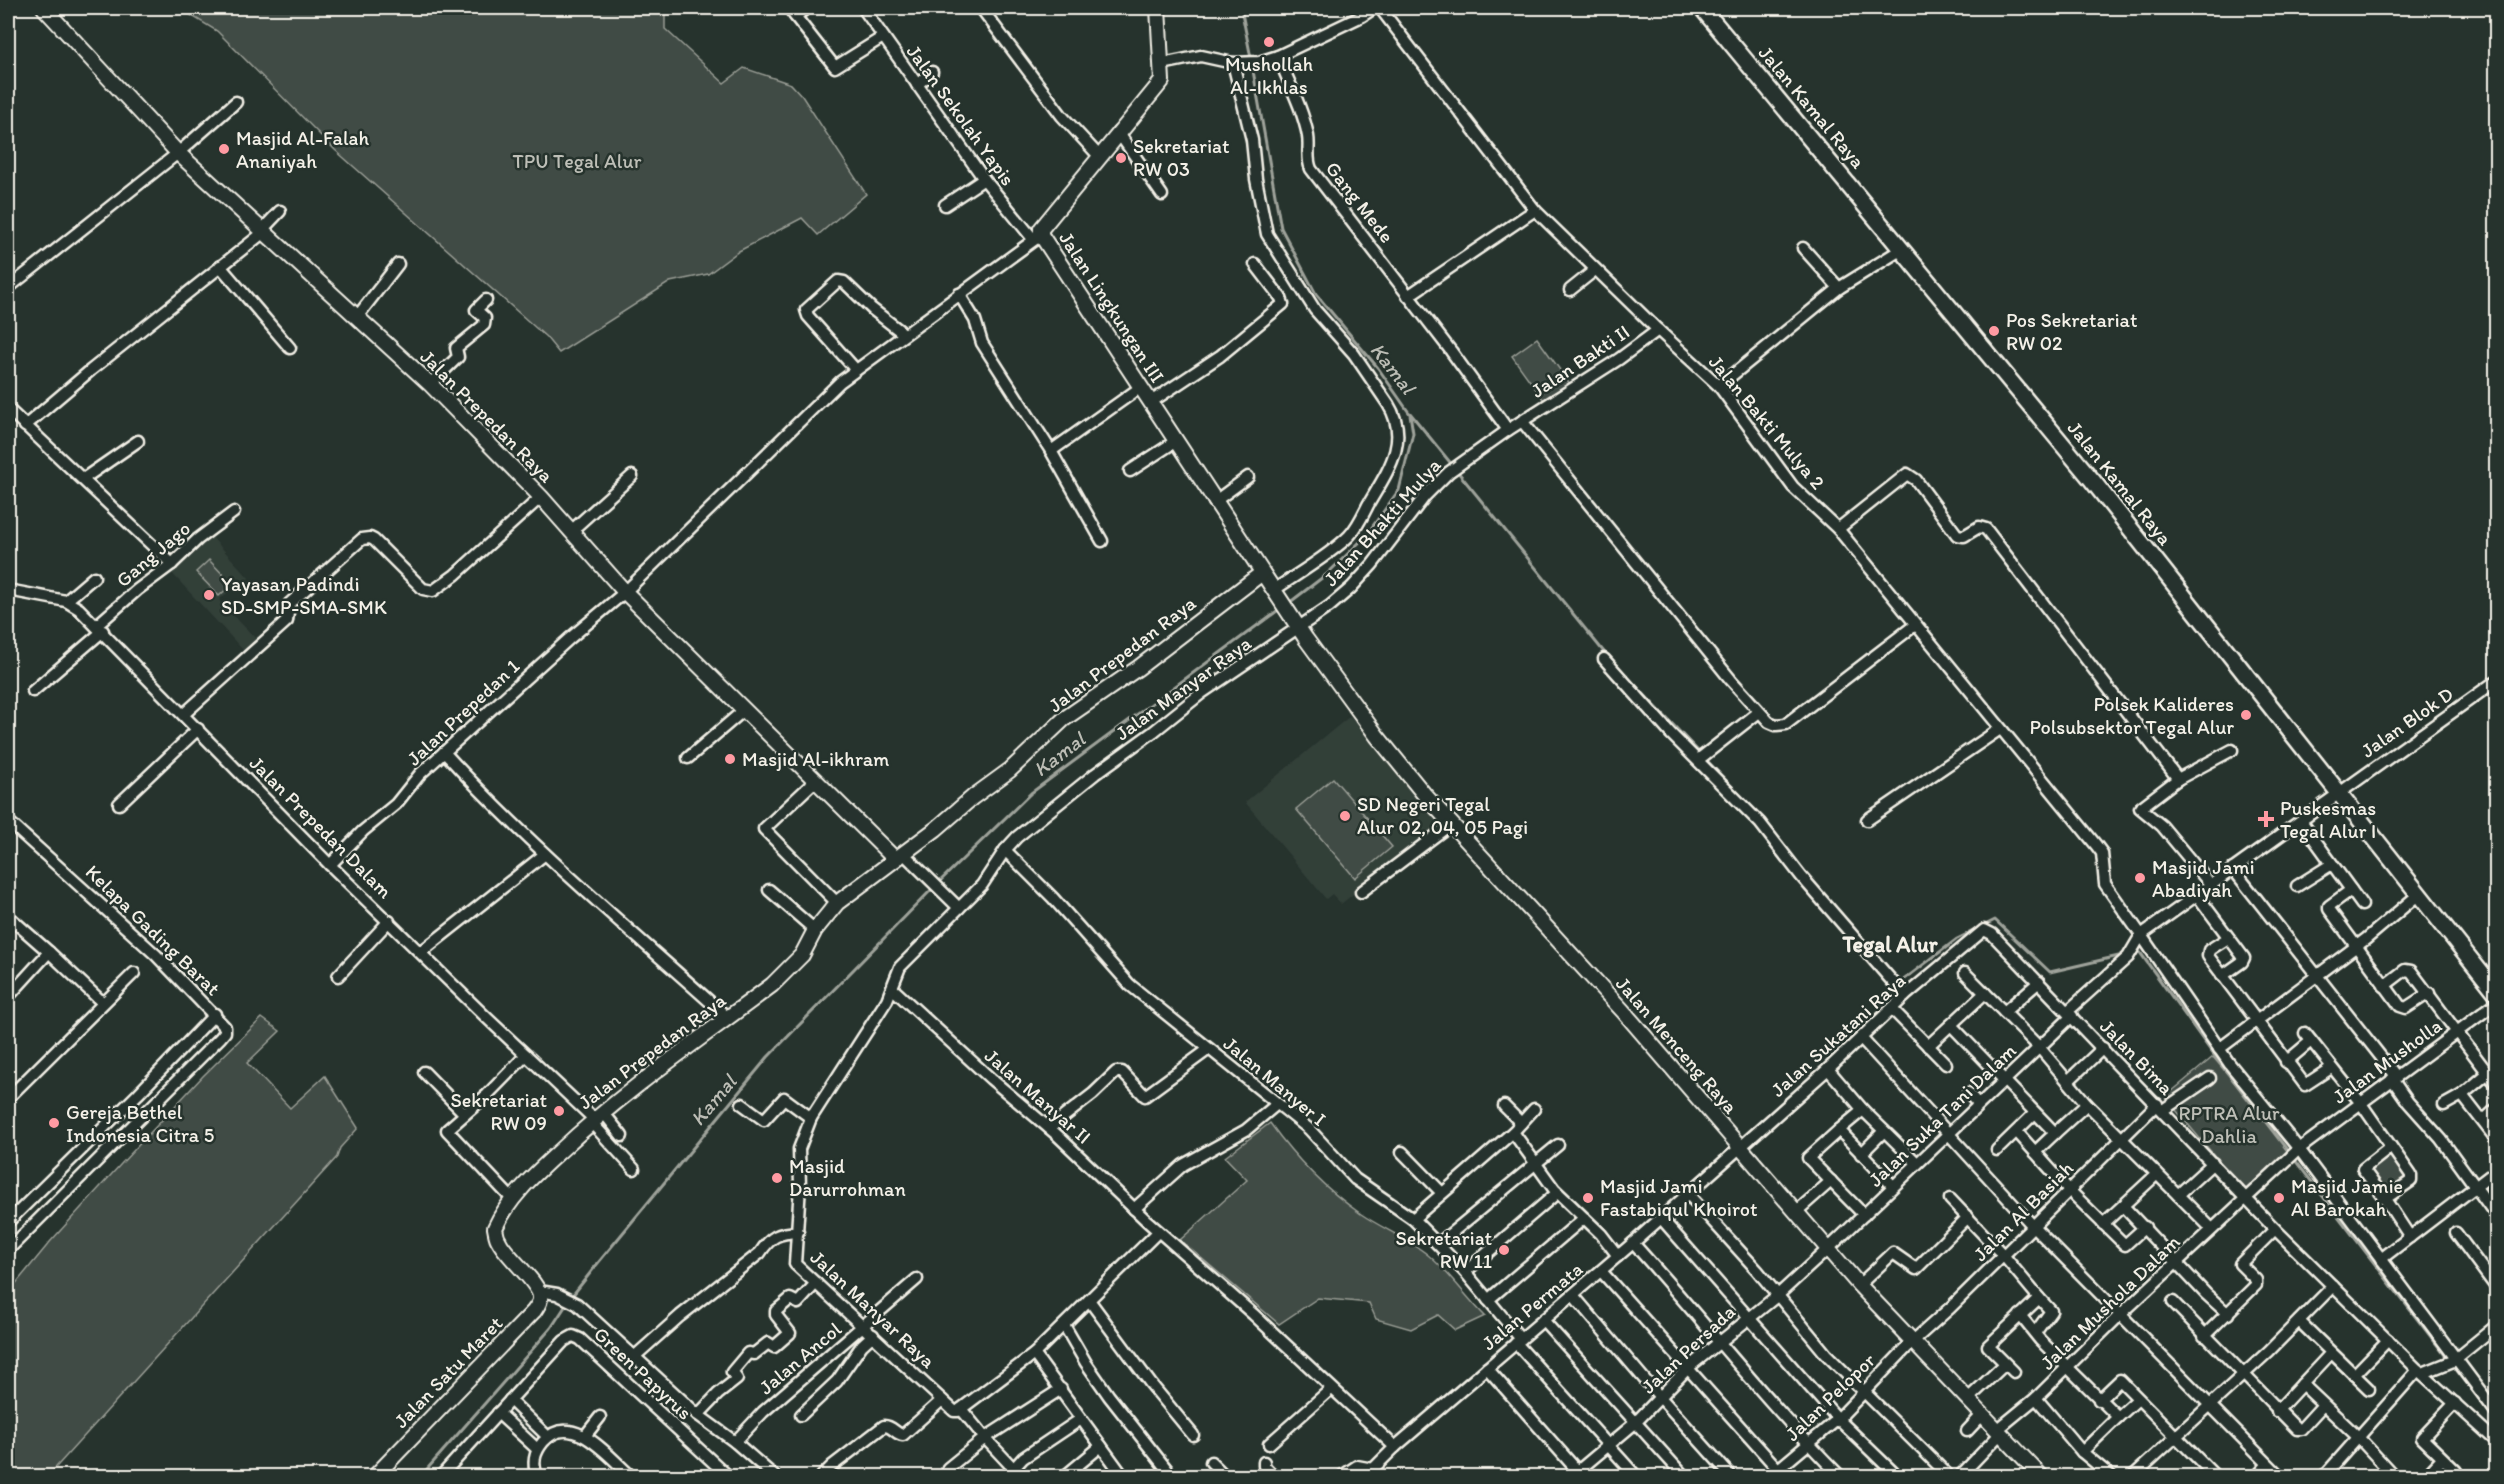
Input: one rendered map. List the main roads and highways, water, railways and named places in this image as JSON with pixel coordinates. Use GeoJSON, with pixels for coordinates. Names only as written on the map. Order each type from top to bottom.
{"type":"FeatureCollection","features":[{"type":"Feature","properties":{"kind":"main road","name":"Jalan Kamal Raya"},"geometry":{"type":"LineString","coordinates":[[1702,8],[2092,480],[2496,992]]}},
{"type":"Feature","properties":{"kind":"waterway","name":"Kamal"},"geometry":{"type":"LineString","coordinates":[[1241,8],[1251,58]]}},
{"type":"Feature","properties":{"kind":"waterway","name":"Kamal"},"geometry":{"type":"LineString","coordinates":[[1252,65],[1281,228],[1316,294],[1378,368],[1410,414],[1413,433],[1399,490],[1365,537],[1327,574],[1289,603]]}},
{"type":"Feature","properties":{"kind":"waterway"},"geometry":{"type":"LineString","coordinates":[[1410,413],[1608,657]]}},
{"type":"Feature","properties":{"kind":"waterway","name":"Kamal"},"geometry":{"type":"LineString","coordinates":[[938,883],[1031,793],[1281,608]]}},
{"type":"Feature","properties":{"kind":"waterway"},"geometry":{"type":"LineString","coordinates":[[1617,666],[1755,811]]}},
{"type":"Feature","properties":{"kind":"waterway","name":"Kamal"},"geometry":{"type":"LineString","coordinates":[[421,1476],[551,1328],[598,1263],[768,1057],[933,888]]}},
{"type":"Feature","properties":{"kind":"waterway"},"geometry":{"type":"LineString","coordinates":[[1897,985],[1957,939],[1995,920],[2050,972],[2123,955]]}},
{"type":"Feature","properties":{"kind":"waterway"},"geometry":{"type":"LineString","coordinates":[[2136,952],[2139,951],[2211,1051],[2448,1359]]}},
{"type":"Feature","properties":{"kind":"waterway"},"geometry":{"type":"LineString","coordinates":[[2452,1364],[2496,1421]]}},
{"type":"Feature","properties":{"kind":"place","name":"Mushollah Al-Ikhlas"},"geometry":{"type":"Point","coordinates":[1269,42]}},
{"type":"Feature","properties":{"kind":"place","name":"Masjid Al-Falah Ananiyah"},"geometry":{"type":"Point","coordinates":[224,149]}},
{"type":"Feature","properties":{"kind":"place","name":"Sekretariat RW 03"},"geometry":{"type":"Point","coordinates":[1121,158]}},
{"type":"Feature","properties":{"kind":"place","name":"Pos Sekretariat RW 02"},"geometry":{"type":"Point","coordinates":[1994,331]}},
{"type":"Feature","properties":{"kind":"place","name":"Yayasan Padindi SD-SMP-SMA-SMK"},"geometry":{"type":"Point","coordinates":[209,595]}},
{"type":"Feature","properties":{"kind":"place","name":"Polsek Kalideres Polsubsektor Tegal Alur"},"geometry":{"type":"Point","coordinates":[2246,715]}},
{"type":"Feature","properties":{"kind":"place","name":"Masjid Al-ikhram"},"geometry":{"type":"Point","coordinates":[730,759]}},
{"type":"Feature","properties":{"kind":"place","name":"SD Negeri Tegal Alur 02, 04, 05 Pagi"},"geometry":{"type":"Point","coordinates":[1345,816]}},
{"type":"Feature","properties":{"kind":"place","name":"Puskesmas Tegal Alur I"},"geometry":{"type":"Point","coordinates":[2266,819]}},
{"type":"Feature","properties":{"kind":"place","name":"Masjid Jami Abadiyah"},"geometry":{"type":"Point","coordinates":[2140,878]}},
{"type":"Feature","properties":{"kind":"place","name":"Sekretariat RW 09"},"geometry":{"type":"Point","coordinates":[559,1111]}},
{"type":"Feature","properties":{"kind":"place","name":"Gereja Bethel Indonesia Citra 5"},"geometry":{"type":"Point","coordinates":[54,1123]}},
{"type":"Feature","properties":{"kind":"place","name":"Masjid Darurrohman"},"geometry":{"type":"Point","coordinates":[777,1178]}},
{"type":"Feature","properties":{"kind":"place","name":"Masjid Jami Fastabiqul Khoirot"},"geometry":{"type":"Point","coordinates":[1588,1198]}},
{"type":"Feature","properties":{"kind":"place","name":"Masjid Jamie Al Barokah"},"geometry":{"type":"Point","coordinates":[2279,1198]}},
{"type":"Feature","properties":{"kind":"place","name":"Sekretariat RW 11"},"geometry":{"type":"Point","coordinates":[1504,1250]}},
{"type":"Feature","properties":{"kind":"district","name":"Tegal Alur"},"geometry":{"type":"Point","coordinates":[1890,944]}},
{"type":"Feature","properties":{"kind":"park label","name":"TPU Tegal Alur"},"geometry":{"type":"Point","coordinates":[577,161]}},
{"type":"Feature","properties":{"kind":"park label","name":"RPTRA Alur Dahlia"},"geometry":{"type":"Point","coordinates":[2229,1124]}}]}
